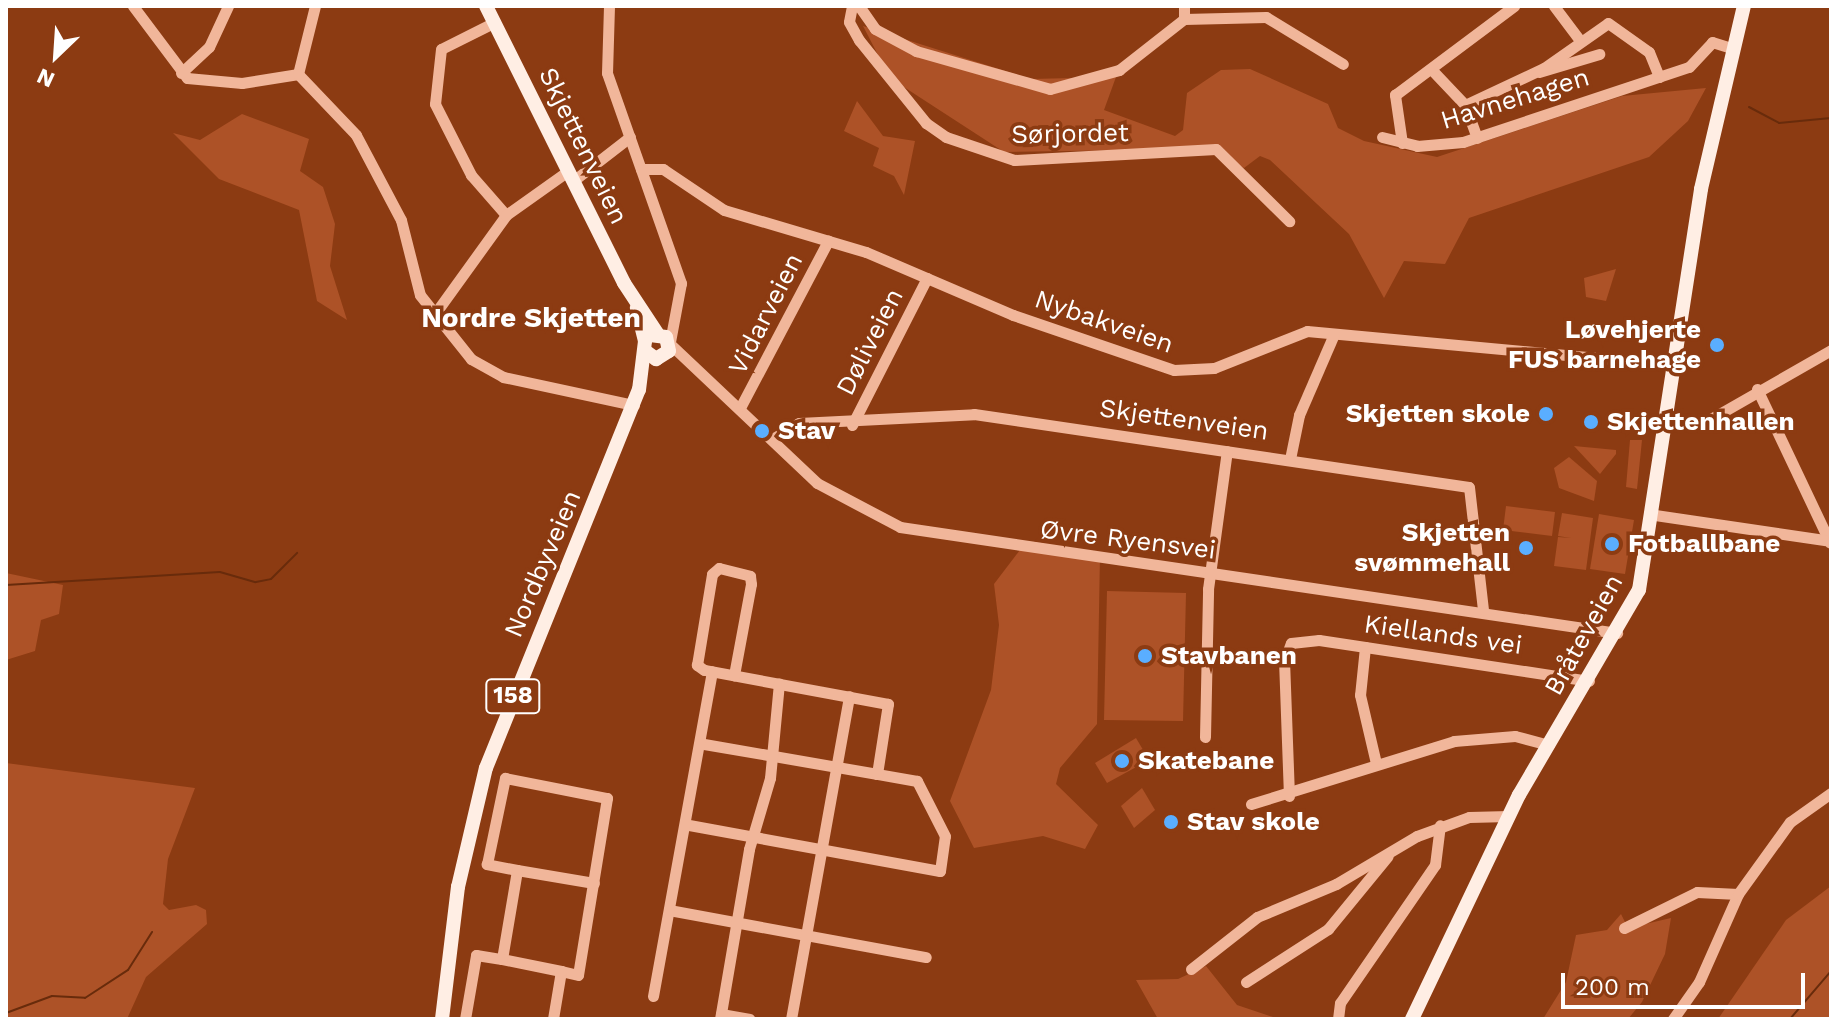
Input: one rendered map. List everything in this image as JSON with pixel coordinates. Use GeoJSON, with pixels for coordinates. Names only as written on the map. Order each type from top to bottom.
{"type":"FeatureCollection","features":[{"type":"Feature","properties":{"kind":"main road","name":"Skjettenveien"},"geometry":{"type":"LineString","coordinates":[[486,6],[637,308],[659,345]]}},
{"type":"Feature","properties":{"kind":"main road","name":"Bråteveien"},"geometry":{"type":"LineString","coordinates":[[1412,1019],[1509,816],[1639,590],[1655,515],[1662,423],[1672,365],[1732,48],[1744,6]]}},
{"type":"Feature","properties":{"kind":"main road","name":"Nordbyveien"},"geometry":{"type":"LineString","coordinates":[[442,1014],[465,849],[501,725],[659,345]]}},
{"type":"Feature","properties":{"kind":"street"},"geometry":{"type":"LineString","coordinates":[[132,6],[181,73],[230,83],[298,74],[329,101],[363,148],[401,220],[413,279],[434,315],[471,359],[503,377],[634,405]]}},
{"type":"Feature","properties":{"kind":"street"},"geometry":{"type":"LineString","coordinates":[[181,73],[209,47],[228,6]]}},
{"type":"Feature","properties":{"kind":"street"},"geometry":{"type":"LineString","coordinates":[[298,74],[315,6]]}},
{"type":"Feature","properties":{"kind":"street"},"geometry":{"type":"LineString","coordinates":[[609,6],[605,62],[680,277],[679,318],[659,345]]}},
{"type":"Feature","properties":{"kind":"street","name":"Sørjordet"},"geometry":{"type":"LineString","coordinates":[[852,6],[853,32],[926,123],[946,137],[1014,160],[1216,149],[1289,221]]}},
{"type":"Feature","properties":{"kind":"street"},"geometry":{"type":"LineString","coordinates":[[859,6],[875,29],[916,51],[1050,89],[1119,70],[1184,19],[1266,17],[1343,64]]}},
{"type":"Feature","properties":{"kind":"street"},"geometry":{"type":"LineString","coordinates":[[1184,6],[1184,19]]}},
{"type":"Feature","properties":{"kind":"street","name":"Havnehagen"},"geometry":{"type":"LineString","coordinates":[[1402,143],[1395,95],[1514,6]]}},
{"type":"Feature","properties":{"kind":"street","name":"Havnehagen"},"geometry":{"type":"LineString","coordinates":[[1554,6],[1578,38]]}},
{"type":"Feature","properties":{"kind":"street"},"geometry":{"type":"LineString","coordinates":[[495,22],[441,49],[435,104],[471,175],[506,215]]}},
{"type":"Feature","properties":{"kind":"street","name":"Havnehagen"},"geometry":{"type":"LineString","coordinates":[[1537,72],[1578,38],[1615,25],[1649,52],[1659,77]]}},
{"type":"Feature","properties":{"kind":"street","name":"Havnehagen"},"geometry":{"type":"LineString","coordinates":[[1382,137],[1402,143],[1477,138],[1698,63],[1712,42],[1732,48]]}},
{"type":"Feature","properties":{"kind":"street","name":"Havnehagen"},"geometry":{"type":"LineString","coordinates":[[1465,105],[1537,72],[1599,54]]}},
{"type":"Feature","properties":{"kind":"street"},"geometry":{"type":"LineString","coordinates":[[1431,69],[1465,105],[1477,138]]}},
{"type":"Feature","properties":{"kind":"street"},"geometry":{"type":"LineString","coordinates":[[434,315],[506,215],[630,137]]}},
{"type":"Feature","properties":{"kind":"street","name":"Nybakveien"},"geometry":{"type":"LineString","coordinates":[[641,169],[663,169],[724,210],[828,241],[1174,370],[1214,368],[1307,331],[1672,365]]}},
{"type":"Feature","properties":{"kind":"street","name":"Vidarveien"},"geometry":{"type":"LineString","coordinates":[[741,406],[828,241]]}},
{"type":"Feature","properties":{"kind":"street","name":"Døliveien"},"geometry":{"type":"LineString","coordinates":[[852,425],[927,278]]}},
{"type":"Feature","properties":{"kind":"street"},"geometry":{"type":"LineString","coordinates":[[1290,459],[1299,415],[1334,334]]}},
{"type":"Feature","properties":{"kind":"street","name":"Øvre Ryensvei"},"geometry":{"type":"LineString","coordinates":[[659,345],[741,406],[824,488],[900,527],[1483,609],[1617,633]]}},
{"type":"Feature","properties":{"kind":"street"},"geometry":{"type":"LineString","coordinates":[[1662,423],[1700,425],[1757,389],[1831,350]]}},
{"type":"Feature","properties":{"kind":"street"},"geometry":{"type":"LineString","coordinates":[[1757,389],[1830,542]]}},
{"type":"Feature","properties":{"kind":"street","name":"Skjettenveien"},"geometry":{"type":"LineString","coordinates":[[774,438],[796,424],[852,425],[974,414],[1469,487],[1483,609]]}},
{"type":"Feature","properties":{"kind":"street"},"geometry":{"type":"LineString","coordinates":[[1205,737],[1210,573],[1227,451]]}},
{"type":"Feature","properties":{"kind":"street"},"geometry":{"type":"LineString","coordinates":[[1655,515],[1830,542]]}},
{"type":"Feature","properties":{"kind":"street"},"geometry":{"type":"LineString","coordinates":[[734,675],[751,584],[743,573],[719,568],[712,574],[696,660],[712,671],[888,704],[877,774]]}},
{"type":"Feature","properties":{"kind":"street","name":"Kiellands vei"},"geometry":{"type":"LineString","coordinates":[[1289,796],[1284,662],[1291,643],[1365,647],[1589,681]]}},
{"type":"Feature","properties":{"kind":"street"},"geometry":{"type":"LineString","coordinates":[[1365,647],[1360,695],[1376,763]]}},
{"type":"Feature","properties":{"kind":"street"},"geometry":{"type":"LineString","coordinates":[[653,996],[704,744],[712,671]]}},
{"type":"Feature","properties":{"kind":"street"},"geometry":{"type":"LineString","coordinates":[[747,1019],[720,1016],[755,838],[779,683]]}},
{"type":"Feature","properties":{"kind":"street"},"geometry":{"type":"LineString","coordinates":[[791,1019],[849,696]]}},
{"type":"Feature","properties":{"kind":"street"},"geometry":{"type":"LineString","coordinates":[[1251,804],[1289,796],[1376,763],[1484,737],[1549,745]]}},
{"type":"Feature","properties":{"kind":"street"},"geometry":{"type":"LineString","coordinates":[[689,825],[940,871],[945,836],[917,781],[704,744]]}},
{"type":"Feature","properties":{"kind":"street"},"geometry":{"type":"LineString","coordinates":[[442,1014],[465,1016],[476,955],[578,975],[609,807],[596,794],[505,778],[487,864],[594,883]]}},
{"type":"Feature","properties":{"kind":"street"},"geometry":{"type":"LineString","coordinates":[[1673,1019],[1699,982],[1738,894],[1790,822],[1831,793]]}},
{"type":"Feature","properties":{"kind":"street"},"geometry":{"type":"LineString","coordinates":[[1191,969],[1257,917],[1440,825],[1509,816]]}},
{"type":"Feature","properties":{"kind":"street"},"geometry":{"type":"LineString","coordinates":[[1338,1019],[1340,1003],[1433,869],[1440,825]]}},
{"type":"Feature","properties":{"kind":"street"},"geometry":{"type":"LineString","coordinates":[[465,849],[489,854]]}},
{"type":"Feature","properties":{"kind":"street"},"geometry":{"type":"LineString","coordinates":[[1246,982],[1328,929],[1390,852]]}},
{"type":"Feature","properties":{"kind":"street"},"geometry":{"type":"LineString","coordinates":[[502,959],[517,870]]}},
{"type":"Feature","properties":{"kind":"street"},"geometry":{"type":"LineString","coordinates":[[1624,928],[1697,892],[1738,894]]}},
{"type":"Feature","properties":{"kind":"street"},"geometry":{"type":"LineString","coordinates":[[669,910],[926,957]]}},
{"type":"Feature","properties":{"kind":"street"},"geometry":{"type":"LineString","coordinates":[[553,1019],[561,971]]}},
{"type":"Feature","properties":{"kind":"shaded area"},"geometry":{"type":"Polygon","coordinates":[[[863,26],[1031,79],[1116,77],[1104,110],[1175,136],[1183,130],[1187,93],[1221,70],[1250,69],[1328,104],[1338,128],[1364,141],[1437,157],[1622,96],[1706,88],[1688,121],[1649,157],[1469,218],[1445,264],[1404,261],[1384,298],[1349,234],[1270,160],[1260,156],[1244,168],[1214,149],[1004,152],[890,78],[863,26]]]}},
{"type":"Feature","properties":{"kind":"shaded area"},"geometry":{"type":"Polygon","coordinates":[[[857,101],[883,136],[915,141],[904,195],[894,176],[873,166],[879,148],[844,131],[857,101]]]}},
{"type":"Feature","properties":{"kind":"shaded area"},"geometry":{"type":"Polygon","coordinates":[[[242,114],[309,139],[300,171],[323,187],[335,224],[330,266],[347,320],[317,301],[299,210],[219,179],[173,133],[200,140],[242,114]]]}},
{"type":"Feature","properties":{"kind":"shaded area"},"geometry":{"type":"Polygon","coordinates":[[[1616,269],[1606,301],[1586,297],[1584,278],[1616,269]]]}},
{"type":"Feature","properties":{"kind":"shaded area"},"geometry":{"type":"Polygon","coordinates":[[[1630,440],[1642,440],[1637,489],[1626,487],[1630,440]]]}},
{"type":"Feature","properties":{"kind":"shaded area"},"geometry":{"type":"Polygon","coordinates":[[[1574,446],[1616,450],[1616,454],[1600,474],[1574,446]]]}},
{"type":"Feature","properties":{"kind":"shaded area"},"geometry":{"type":"Polygon","coordinates":[[[1569,457],[1597,481],[1594,501],[1559,488],[1554,468],[1569,457]]]}},
{"type":"Feature","properties":{"kind":"shaded area"},"geometry":{"type":"Polygon","coordinates":[[[1506,506],[1555,512],[1552,536],[1503,530],[1506,506]]]}},
{"type":"Feature","properties":{"kind":"shaded area"},"geometry":{"type":"Polygon","coordinates":[[[1562,513],[1593,518],[1586,570],[1554,566],[1558,537],[1571,538],[1558,536],[1562,513]]]}},
{"type":"Feature","properties":{"kind":"shaded area","name":"Fotballbane"},"geometry":{"type":"Polygon","coordinates":[[[1599,514],[1634,520],[1625,574],[1590,569],[1599,514]]]}},
{"type":"Feature","properties":{"kind":"shaded area"},"geometry":{"type":"Polygon","coordinates":[[[1023,546],[1100,555],[1097,724],[1060,768],[1056,784],[1098,825],[1085,849],[1043,836],[974,848],[950,801],[991,690],[999,625],[994,584],[1023,546]]]}},
{"type":"Feature","properties":{"kind":"shaded area"},"geometry":{"type":"Polygon","coordinates":[[[6,573],[63,585],[59,614],[41,620],[35,651],[6,660],[6,573]]]}},
{"type":"Feature","properties":{"kind":"shaded area","name":"Stavbanen"},"geometry":{"type":"Polygon","coordinates":[[[1107,591],[1186,593],[1183,721],[1104,720],[1107,591]]]}},
{"type":"Feature","properties":{"kind":"shaded area","name":"Skatebane"},"geometry":{"type":"Polygon","coordinates":[[[1136,738],[1149,760],[1107,783],[1095,763],[1136,738]]]}},
{"type":"Feature","properties":{"kind":"shaded area"},"geometry":{"type":"Polygon","coordinates":[[[6,763],[195,788],[168,859],[163,904],[169,910],[196,905],[206,910],[207,924],[146,977],[127,1019],[6,1019],[6,763]]]}},
{"type":"Feature","properties":{"kind":"shaded area"},"geometry":{"type":"Polygon","coordinates":[[[1142,788],[1155,810],[1134,828],[1121,806],[1142,788]]]}},
{"type":"Feature","properties":{"kind":"shaded area"},"geometry":{"type":"Polygon","coordinates":[[[1831,886],[1831,1019],[1718,1019],[1786,920],[1831,886]]]}},
{"type":"Feature","properties":{"kind":"shaded area"},"geometry":{"type":"Polygon","coordinates":[[[1621,914],[1628,928],[1671,918],[1665,954],[1642,1002],[1628,1019],[1543,1019],[1566,982],[1576,935],[1607,930],[1621,914]]]}},
{"type":"Feature","properties":{"kind":"shaded area"},"geometry":{"type":"Polygon","coordinates":[[[1206,966],[1237,1005],[1279,1019],[1158,1019],[1136,980],[1178,979],[1206,966]]]}},
{"type":"Feature","properties":{"kind":"waterway"},"geometry":{"type":"LineString","coordinates":[[1749,107],[1779,123],[1831,118]]}},
{"type":"Feature","properties":{"kind":"waterway"},"geometry":{"type":"LineString","coordinates":[[6,585],[220,572],[256,582],[271,579],[297,553]]}},
{"type":"Feature","properties":{"kind":"waterway"},"geometry":{"type":"LineString","coordinates":[[6,1013],[52,996],[85,998],[128,970],[152,932]]}},
{"type":"Feature","properties":{"kind":"waterway"},"geometry":{"type":"LineString","coordinates":[[1790,1019],[1831,971]]}},
{"type":"Feature","properties":{"kind":"place","name":"Løvehjerte FUS barnehage"},"geometry":{"type":"Point","coordinates":[1717,345]}},
{"type":"Feature","properties":{"kind":"place","name":"Skjetten skole"},"geometry":{"type":"Point","coordinates":[1546,414]}},
{"type":"Feature","properties":{"kind":"place","name":"Skjettenhallen"},"geometry":{"type":"Point","coordinates":[1591,422]}},
{"type":"Feature","properties":{"kind":"place","name":"Stav"},"geometry":{"type":"Point","coordinates":[762,431]}},
{"type":"Feature","properties":{"kind":"place","name":"Fotballbane"},"geometry":{"type":"Point","coordinates":[1612,544]}},
{"type":"Feature","properties":{"kind":"place","name":"Skjetten svømmehall"},"geometry":{"type":"Point","coordinates":[1526,548]}},
{"type":"Feature","properties":{"kind":"place","name":"Stavbanen"},"geometry":{"type":"Point","coordinates":[1145,656]}},
{"type":"Feature","properties":{"kind":"place","name":"Skatebane"},"geometry":{"type":"Point","coordinates":[1122,761]}},
{"type":"Feature","properties":{"kind":"place","name":"Stav skole"},"geometry":{"type":"Point","coordinates":[1171,822]}},
{"type":"Feature","properties":{"kind":"district","name":"Nordre Skjetten"},"geometry":{"type":"Point","coordinates":[531,318]}}]}
